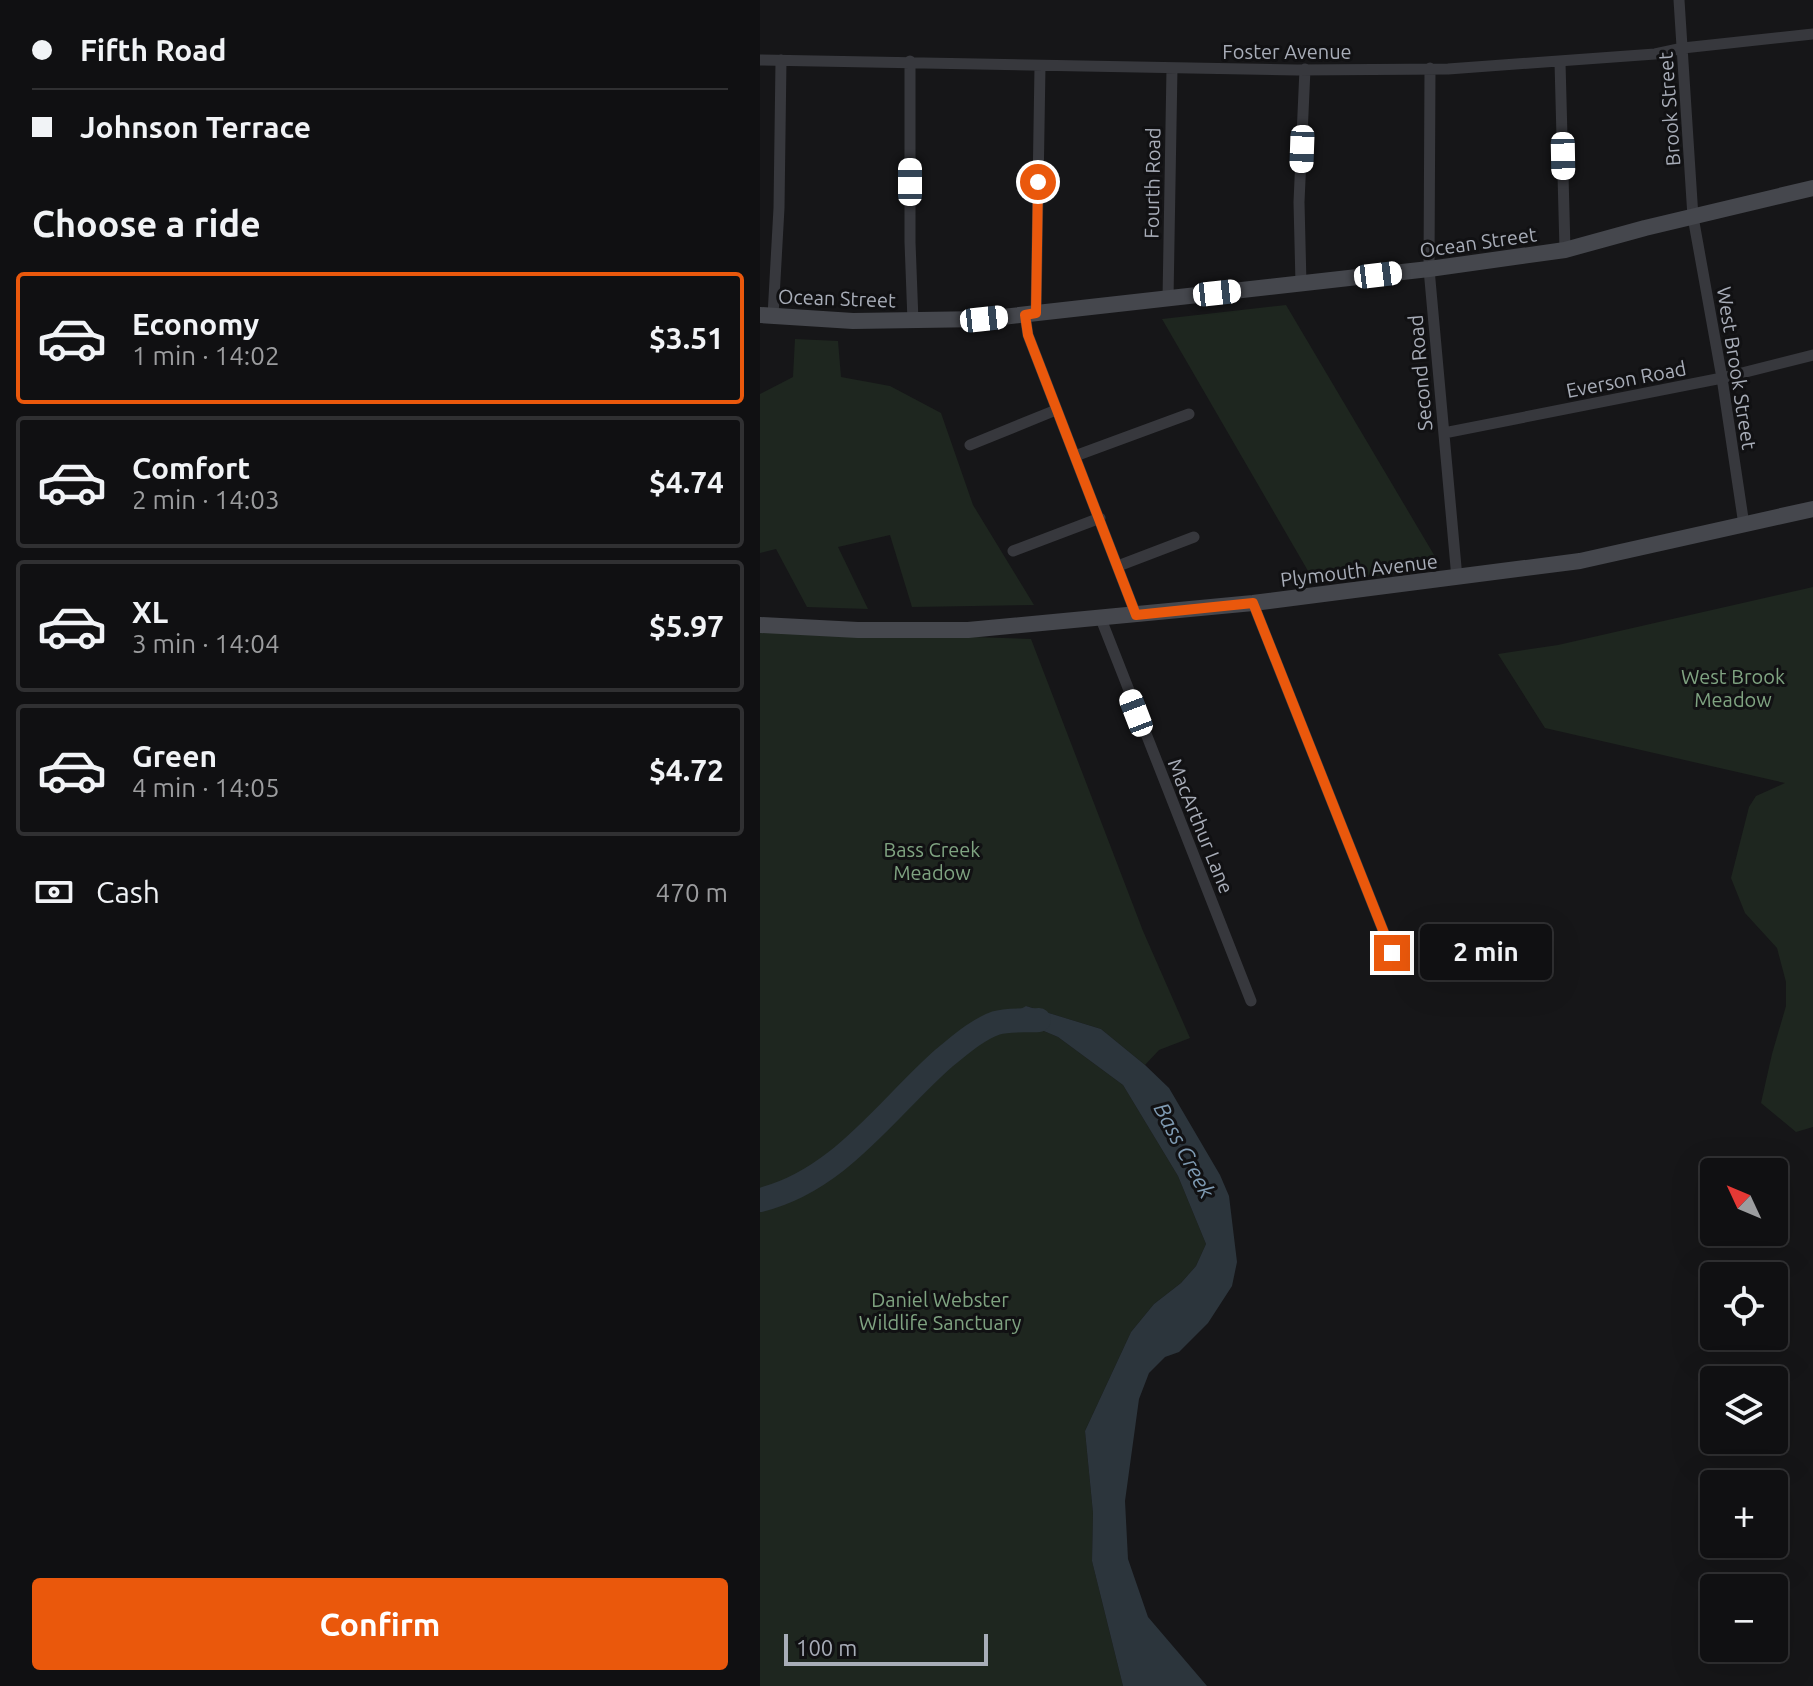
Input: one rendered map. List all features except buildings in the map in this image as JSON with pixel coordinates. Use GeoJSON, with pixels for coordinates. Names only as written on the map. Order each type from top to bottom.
{"type":"FeatureCollection","features":[{"type":"Feature","properties":{"kind":"street","name":"Brook Street"},"geometry":{"type":"LineString","coordinates":[[1679,0],[1693,217]]}},
{"type":"Feature","properties":{"kind":"street","name":"Foster Avenue"},"geometry":{"type":"LineString","coordinates":[[760,60],[1172,68],[1430,68],[1655,54],[1683,48],[1813,34]]}},
{"type":"Feature","properties":{"kind":"street"},"geometry":{"type":"LineString","coordinates":[[767,316],[779,208],[781,60]]}},
{"type":"Feature","properties":{"kind":"street"},"geometry":{"type":"LineString","coordinates":[[910,61],[913,321]]}},
{"type":"Feature","properties":{"kind":"street"},"geometry":{"type":"LineString","coordinates":[[1560,62],[1565,250]]}},
{"type":"Feature","properties":{"kind":"street"},"geometry":{"type":"LineString","coordinates":[[1040,66],[1028,335],[1136,615]]}},
{"type":"Feature","properties":{"kind":"street","name":"Fourth Road"},"geometry":{"type":"LineString","coordinates":[[1168,299],[1172,68]]}},
{"type":"Feature","properties":{"kind":"street","name":"Second Road"},"geometry":{"type":"LineString","coordinates":[[1430,68],[1429,269],[1457,578]]}},
{"type":"Feature","properties":{"kind":"street"},"geometry":{"type":"LineString","coordinates":[[1301,284],[1299,202],[1305,69]]}},
{"type":"Feature","properties":{"kind":"street","name":"Ocean Street"},"geometry":{"type":"LineString","coordinates":[[767,316],[913,321],[984,319],[1429,269],[1565,250],[1813,188]]}},
{"type":"Feature","properties":{"kind":"street","name":"West Brook Street"},"geometry":{"type":"LineString","coordinates":[[1693,217],[1744,525]]}},
{"type":"Feature","properties":{"kind":"street","name":"Everson Road"},"geometry":{"type":"LineString","coordinates":[[1444,433],[1722,378],[1813,355]]}},
{"type":"Feature","properties":{"kind":"street"},"geometry":{"type":"LineString","coordinates":[[970,445],[1056,410]]}},
{"type":"Feature","properties":{"kind":"street"},"geometry":{"type":"LineString","coordinates":[[1075,456],[1189,414]]}},
{"type":"Feature","properties":{"kind":"street","name":"Plymouth Avenue"},"geometry":{"type":"LineString","coordinates":[[760,625],[858,630],[968,630],[1253,603],[1580,561],[1813,509]]}},
{"type":"Feature","properties":{"kind":"street"},"geometry":{"type":"LineString","coordinates":[[1013,551],[1100,518]]}},
{"type":"Feature","properties":{"kind":"street"},"geometry":{"type":"LineString","coordinates":[[1118,566],[1194,537]]}},
{"type":"Feature","properties":{"kind":"street"},"geometry":{"type":"LineString","coordinates":[[1253,603],[1392,953]]}},
{"type":"Feature","properties":{"kind":"street","name":"MacArthur Lane"},"geometry":{"type":"LineString","coordinates":[[1101,619],[1251,1001]]}},
{"type":"Feature","properties":{"kind":"green space"},"geometry":{"type":"Polygon","coordinates":[[[1286,305],[1440,565],[1426,570],[1315,583],[1162,319],[1286,305]]]}},
{"type":"Feature","properties":{"kind":"green space"},"geometry":{"type":"Polygon","coordinates":[[[795,339],[838,341],[841,377],[890,386],[941,413],[973,505],[1034,605],[912,607],[890,535],[838,547],[868,609],[807,607],[776,549],[760,553],[760,394],[793,377],[795,339]]]}},
{"type":"Feature","properties":{"kind":"green space","name":"West Brook Meadow"},"geometry":{"type":"Polygon","coordinates":[[[1813,587],[1813,1127],[1796,1132],[1761,1103],[1786,1006],[1786,982],[1777,948],[1745,913],[1731,878],[1749,807],[1756,796],[1785,783],[1545,728],[1498,654],[1558,645],[1813,587]]]}},
{"type":"Feature","properties":{"kind":"green space"},"geometry":{"type":"Polygon","coordinates":[[[760,630],[1031,639],[1143,931],[1190,1038],[1159,1050],[1145,1065],[1101,1029],[1026,1006],[1010,1028],[1039,1029],[1058,1037],[1123,1085],[1178,1176],[1206,1244],[1196,1266],[1181,1283],[1154,1304],[1131,1332],[1085,1431],[1093,1513],[1092,1561],[1123,1686],[760,1686],[760,630]]]}},
{"type":"Feature","properties":{"kind":"water"},"geometry":{"type":"Polygon","coordinates":[[[1026,1006],[1101,1029],[1145,1065],[1169,1088],[1229,1196],[1237,1262],[1232,1286],[1208,1323],[1179,1352],[1165,1357],[1149,1373],[1139,1399],[1125,1501],[1128,1559],[1148,1617],[1207,1686],[1123,1686],[1092,1561],[1093,1513],[1085,1431],[1131,1332],[1154,1304],[1181,1283],[1196,1266],[1206,1244],[1178,1176],[1123,1085],[1058,1037],[1039,1029],[1010,1028],[1009,1021],[1014,1013],[1026,1006]]]}},
{"type":"Feature","properties":{"kind":"waterway","name":"Bass Creek"},"geometry":{"type":"LineString","coordinates":[[760,1200],[814,1177],[838,1160],[944,1058],[976,1034],[1001,1022],[1039,1020]]}},
{"type":"Feature","properties":{"kind":"route"},"geometry":{"type":"LineString","coordinates":[[1038,182],[1036,313],[1025,315],[1028,335],[1136,615],[1253,603],[1392,953]]}},
{"type":"Feature","properties":{"kind":"park label","name":"Bass Creek Meadow"},"geometry":{"type":"Point","coordinates":[932,860]}},
{"type":"Feature","properties":{"kind":"park label","name":"Daniel Webster Wildlife Sanctuary"},"geometry":{"type":"Point","coordinates":[940,1310]}}]}
